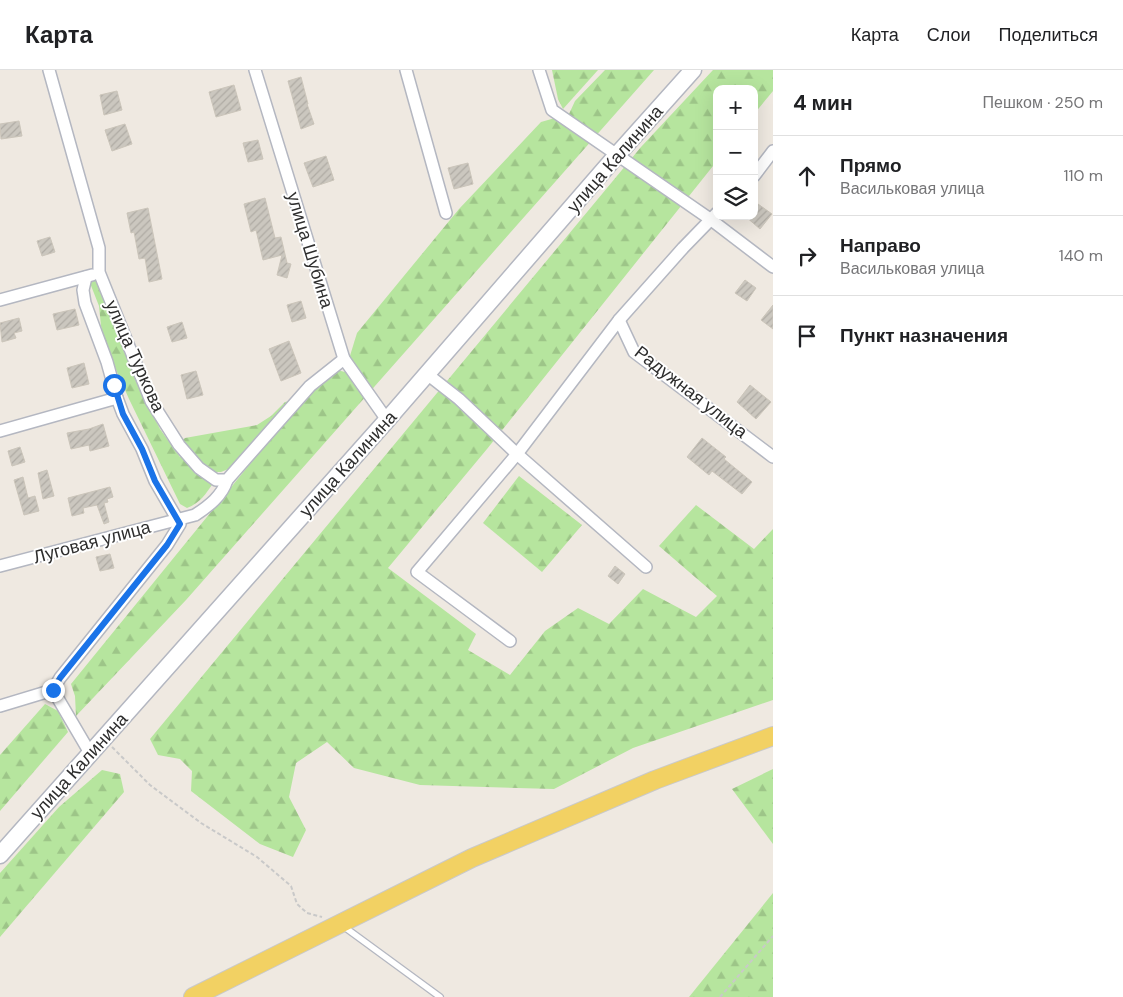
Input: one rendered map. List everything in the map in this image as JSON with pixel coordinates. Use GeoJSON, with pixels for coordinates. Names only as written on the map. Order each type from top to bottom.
{"type":"FeatureCollection","features":[{"type":"Feature","properties":{"kind":"main road","name":"улица Калинина"},"geometry":{"type":"LineString","coordinates":[[0,855],[387,420],[693,70]]}},
{"type":"Feature","properties":{"kind":"main road"},"geometry":{"type":"LineString","coordinates":[[193,997],[472,858],[655,780],[773,736]]}},
{"type":"Feature","properties":{"kind":"street","name":"улица Туркова"},"geometry":{"type":"LineString","coordinates":[[49,70],[99,248],[99,272],[150,401],[179,445],[199,468],[216,480],[227,480]]}},
{"type":"Feature","properties":{"kind":"street","name":"улица Шубина"},"geometry":{"type":"LineString","coordinates":[[255,70],[344,359],[387,420]]}},
{"type":"Feature","properties":{"kind":"street"},"geometry":{"type":"LineString","coordinates":[[406,70],[446,213]]}},
{"type":"Feature","properties":{"kind":"street"},"geometry":{"type":"LineString","coordinates":[[510,641],[417,572],[517,454],[619,320],[713,216],[616,156],[552,110],[539,70]]}},
{"type":"Feature","properties":{"kind":"street"},"geometry":{"type":"LineString","coordinates":[[755,175],[773,151]]}},
{"type":"Feature","properties":{"kind":"street"},"geometry":{"type":"LineString","coordinates":[[718,220],[773,267]]}},
{"type":"Feature","properties":{"kind":"street"},"geometry":{"type":"LineString","coordinates":[[0,300],[99,272]]}},
{"type":"Feature","properties":{"kind":"street"},"geometry":{"type":"LineString","coordinates":[[0,706],[53,690],[60,678],[167,545],[180,524],[155,481],[142,449],[123,414],[107,362],[85,303],[83,290],[86,277]]}},
{"type":"Feature","properties":{"kind":"street","name":"Радужная улица"},"geometry":{"type":"LineString","coordinates":[[619,320],[634,352],[773,456]]}},
{"type":"Feature","properties":{"kind":"street"},"geometry":{"type":"LineString","coordinates":[[227,480],[310,386],[344,359]]}},
{"type":"Feature","properties":{"kind":"street"},"geometry":{"type":"LineString","coordinates":[[427,374],[459,400],[517,454],[646,567]]}},
{"type":"Feature","properties":{"kind":"street"},"geometry":{"type":"LineString","coordinates":[[0,431],[117,398]]}},
{"type":"Feature","properties":{"kind":"street","name":"Луговая улица"},"geometry":{"type":"LineString","coordinates":[[0,566],[195,515],[210,506],[224,488],[227,480]]}},
{"type":"Feature","properties":{"kind":"street"},"geometry":{"type":"LineString","coordinates":[[53,690],[90,753]]}},
{"type":"Feature","properties":{"kind":"lane"},"geometry":{"type":"LineString","coordinates":[[339,923],[440,997]]}},
{"type":"Feature","properties":{"kind":"path"},"geometry":{"type":"LineString","coordinates":[[103,738],[150,784],[201,823],[257,857],[290,886],[297,904],[306,913],[339,923]]}},
{"type":"Feature","properties":{"kind":"path"},"geometry":{"type":"LineString","coordinates":[[720,997],[773,936]]}},
{"type":"Feature","properties":{"kind":"green space"},"geometry":{"type":"Polygon","coordinates":[[[552,70],[598,70],[563,109],[558,99],[552,70]]]}},
{"type":"Feature","properties":{"kind":"green space"},"geometry":{"type":"Polygon","coordinates":[[[605,70],[654,70],[186,600],[76,716],[75,696],[71,684],[311,389],[337,370],[345,372],[357,333],[459,209],[541,122],[569,114],[575,101],[605,70]]]}},
{"type":"Feature","properties":{"kind":"green space"},"geometry":{"type":"Polygon","coordinates":[[[713,70],[773,70],[773,91],[758,109],[758,85],[713,85],[713,166],[487,449],[388,568],[476,634],[468,650],[510,675],[545,631],[578,608],[609,624],[643,589],[696,617],[717,596],[659,546],[696,505],[754,549],[773,529],[773,700],[633,748],[554,789],[420,785],[354,768],[327,742],[296,763],[289,797],[306,830],[293,857],[260,844],[191,791],[192,771],[180,759],[158,755],[150,739],[641,147],[713,70]]]}},
{"type":"Feature","properties":{"kind":"green space"},"geometry":{"type":"Polygon","coordinates":[[[88,278],[96,279],[136,380],[160,429],[180,457],[184,456],[213,483],[199,501],[192,506],[187,508],[180,504],[129,399],[106,347],[99,306],[88,278]]]}},
{"type":"Feature","properties":{"kind":"green space"},"geometry":{"type":"Polygon","coordinates":[[[290,401],[231,468],[221,472],[210,472],[181,442],[185,438],[257,425],[271,416],[285,402],[290,401]]]}},
{"type":"Feature","properties":{"kind":"green space"},"geometry":{"type":"Polygon","coordinates":[[[519,476],[582,525],[542,572],[483,523],[519,476]]]}},
{"type":"Feature","properties":{"kind":"green space"},"geometry":{"type":"Polygon","coordinates":[[[45,704],[58,711],[68,732],[0,811],[0,755],[45,704]]]}},
{"type":"Feature","properties":{"kind":"green space"},"geometry":{"type":"Polygon","coordinates":[[[773,769],[773,844],[732,789],[773,769]]]}},
{"type":"Feature","properties":{"kind":"green space"},"geometry":{"type":"Polygon","coordinates":[[[102,770],[120,774],[124,792],[0,937],[0,873],[59,807],[102,770]]]}},
{"type":"Feature","properties":{"kind":"green space"},"geometry":{"type":"Polygon","coordinates":[[[773,893],[773,997],[689,997],[773,893]]]}},
{"type":"Feature","properties":{"kind":"building"},"geometry":{"type":"Polygon","coordinates":[[[301,77],[314,124],[301,129],[288,81],[301,77]]]}},
{"type":"Feature","properties":{"kind":"building"},"geometry":{"type":"Polygon","coordinates":[[[234,85],[241,110],[216,117],[209,92],[234,85]]]}},
{"type":"Feature","properties":{"kind":"building"},"geometry":{"type":"Polygon","coordinates":[[[117,91],[122,110],[104,115],[100,95],[117,91]]]}},
{"type":"Feature","properties":{"kind":"building"},"geometry":{"type":"Polygon","coordinates":[[[19,121],[22,136],[1,139],[0,124],[19,121]]]}},
{"type":"Feature","properties":{"kind":"building"},"geometry":{"type":"Polygon","coordinates":[[[125,124],[132,144],[112,151],[105,130],[125,124]]]}},
{"type":"Feature","properties":{"kind":"building"},"geometry":{"type":"Polygon","coordinates":[[[258,140],[263,159],[248,162],[243,143],[258,140]]]}},
{"type":"Feature","properties":{"kind":"building"},"geometry":{"type":"Polygon","coordinates":[[[326,156],[334,180],[313,187],[304,163],[326,156]]]}},
{"type":"Feature","properties":{"kind":"building"},"geometry":{"type":"Polygon","coordinates":[[[468,163],[473,184],[454,189],[448,168],[468,163]]]}},
{"type":"Feature","properties":{"kind":"building"},"geometry":{"type":"Polygon","coordinates":[[[265,198],[275,238],[281,237],[287,263],[291,264],[287,278],[277,275],[282,255],[263,260],[256,230],[251,232],[244,204],[265,198]]]}},
{"type":"Feature","properties":{"kind":"building"},"geometry":{"type":"Polygon","coordinates":[[[758,204],[772,214],[760,229],[750,220],[758,220],[758,204]]]}},
{"type":"Feature","properties":{"kind":"building"},"geometry":{"type":"Polygon","coordinates":[[[148,208],[162,279],[149,282],[145,258],[139,259],[134,232],[131,233],[127,213],[148,208]]]}},
{"type":"Feature","properties":{"kind":"building"},"geometry":{"type":"Polygon","coordinates":[[[50,237],[55,252],[42,256],[37,241],[50,237]]]}},
{"type":"Feature","properties":{"kind":"building"},"geometry":{"type":"Polygon","coordinates":[[[745,280],[756,288],[747,301],[735,293],[745,280]]]}},
{"type":"Feature","properties":{"kind":"building"},"geometry":{"type":"Polygon","coordinates":[[[301,301],[306,318],[292,322],[287,305],[301,301]]]}},
{"type":"Feature","properties":{"kind":"building"},"geometry":{"type":"Polygon","coordinates":[[[773,305],[773,329],[761,320],[773,305]]]}},
{"type":"Feature","properties":{"kind":"building"},"geometry":{"type":"Polygon","coordinates":[[[75,309],[79,325],[57,330],[53,314],[75,309]]]}},
{"type":"Feature","properties":{"kind":"building"},"geometry":{"type":"Polygon","coordinates":[[[19,318],[22,331],[14,333],[16,338],[2,342],[0,323],[19,318]]]}},
{"type":"Feature","properties":{"kind":"building"},"geometry":{"type":"Polygon","coordinates":[[[182,322],[187,338],[172,342],[167,327],[182,322]]]}},
{"type":"Feature","properties":{"kind":"building"},"geometry":{"type":"Polygon","coordinates":[[[289,341],[301,373],[281,381],[269,349],[289,341]]]}},
{"type":"Feature","properties":{"kind":"building"},"geometry":{"type":"Polygon","coordinates":[[[84,363],[89,384],[72,388],[67,368],[84,363]]]}},
{"type":"Feature","properties":{"kind":"building"},"geometry":{"type":"Polygon","coordinates":[[[196,371],[203,395],[187,399],[181,375],[196,371]]]}},
{"type":"Feature","properties":{"kind":"building"},"geometry":{"type":"Polygon","coordinates":[[[750,385],[771,402],[756,419],[737,402],[750,385]]]}},
{"type":"Feature","properties":{"kind":"building"},"geometry":{"type":"Polygon","coordinates":[[[103,424],[109,446],[90,451],[89,445],[71,449],[67,433],[103,424]]]}},
{"type":"Feature","properties":{"kind":"building"},"geometry":{"type":"Polygon","coordinates":[[[702,438],[726,457],[724,459],[752,482],[742,494],[712,471],[709,475],[687,457],[702,438]]]}},
{"type":"Feature","properties":{"kind":"building"},"geometry":{"type":"Polygon","coordinates":[[[20,447],[25,462],[12,466],[8,451],[20,447]]]}},
{"type":"Feature","properties":{"kind":"building"},"geometry":{"type":"Polygon","coordinates":[[[47,470],[54,496],[43,499],[38,473],[47,470]]]}},
{"type":"Feature","properties":{"kind":"building"},"geometry":{"type":"Polygon","coordinates":[[[23,477],[28,498],[35,496],[39,511],[24,515],[14,480],[23,477]]]}},
{"type":"Feature","properties":{"kind":"building"},"geometry":{"type":"Polygon","coordinates":[[[110,487],[113,497],[107,499],[108,502],[104,503],[109,522],[104,524],[97,505],[83,508],[84,513],[72,516],[68,498],[110,487]]]}},
{"type":"Feature","properties":{"kind":"building"},"geometry":{"type":"Polygon","coordinates":[[[110,554],[114,568],[100,571],[96,557],[110,554]]]}},
{"type":"Feature","properties":{"kind":"building"},"geometry":{"type":"Polygon","coordinates":[[[615,566],[625,574],[618,584],[608,576],[615,566]]]}},
{"type":"Feature","properties":{"kind":"route"},"geometry":{"type":"LineString","coordinates":[[53,690],[60,678],[167,545],[180,524],[155,481],[142,449],[123,414],[114,385]]}}]}
